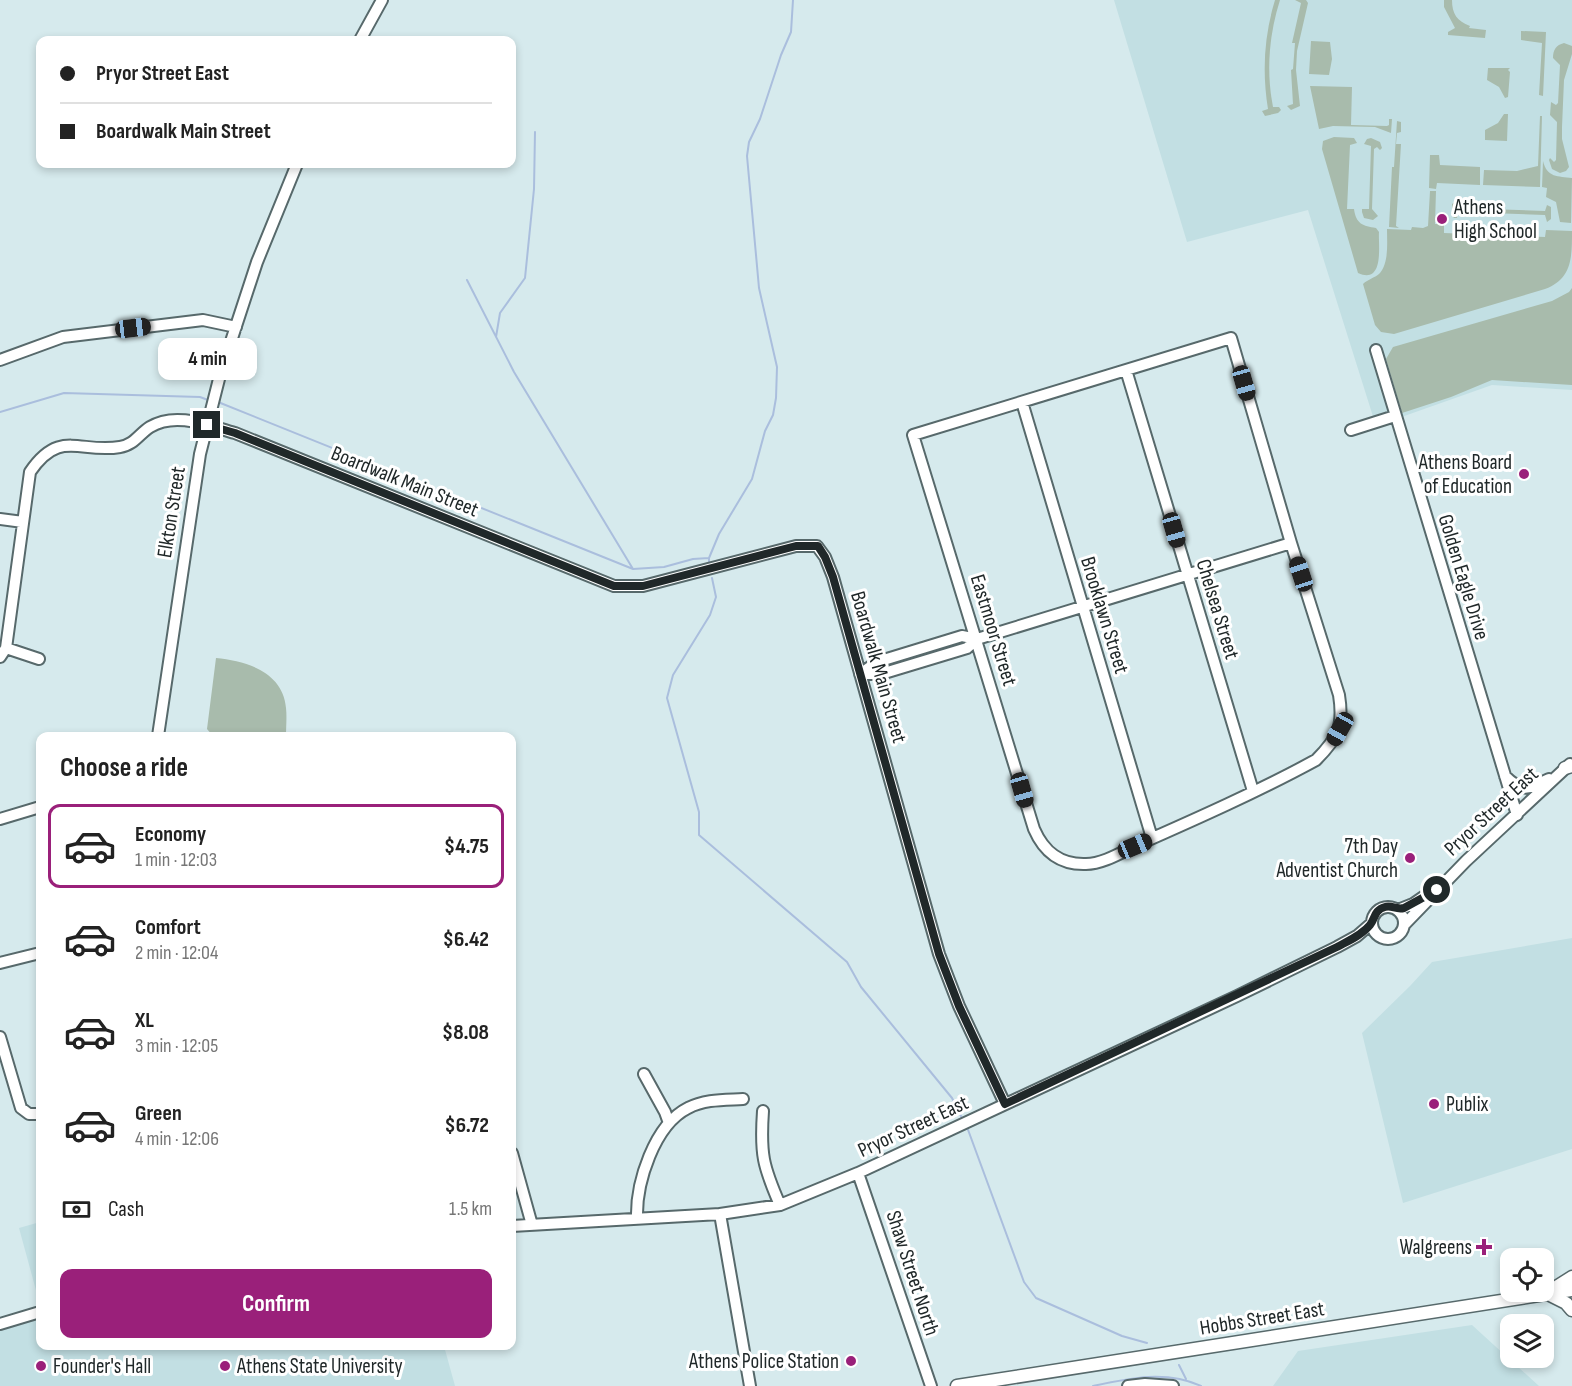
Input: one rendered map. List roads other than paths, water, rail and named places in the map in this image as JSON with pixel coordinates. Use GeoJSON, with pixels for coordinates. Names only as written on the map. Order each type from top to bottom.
{"type":"FeatureCollection","features":[{"type":"Feature","properties":{"kind":"main road"},"geometry":{"type":"LineString","coordinates":[[1554,1288],[1572,1277]]}},
{"type":"Feature","properties":{"kind":"main road","name":"Hobbs Street East"},"geometry":{"type":"LineString","coordinates":[[1554,1292],[1572,1290]]}},
{"type":"Feature","properties":{"kind":"main road"},"geometry":{"type":"LineString","coordinates":[[1554,1297],[1572,1310]]}},
{"type":"Feature","properties":{"kind":"main road","name":"Hobbs Street East"},"geometry":{"type":"LineString","coordinates":[[957,1386],[1500,1300]]}},
{"type":"Feature","properties":{"kind":"street"},"geometry":{"type":"LineString","coordinates":[[362,36],[382,0]]}},
{"type":"Feature","properties":{"kind":"street","name":"Elkton Street"},"geometry":{"type":"LineString","coordinates":[[159,732],[200,453],[220,375],[257,262],[295,168]]}},
{"type":"Feature","properties":{"kind":"street"},"geometry":{"type":"LineString","coordinates":[[0,360],[63,337],[203,320],[236,327]]}},
{"type":"Feature","properties":{"kind":"street","name":"Eastmoor Street"},"geometry":{"type":"LineString","coordinates":[[1231,338],[1291,543],[1339,695],[1342,714],[1340,729],[1330,747],[1316,760],[1152,838],[1089,864],[1074,864],[1059,860],[1040,843],[1034,829],[914,435],[1022,402],[1231,338]]}},
{"type":"Feature","properties":{"kind":"street","name":"Golden Eagle Drive"},"geometry":{"type":"LineString","coordinates":[[1376,350],[1517,816]]}},
{"type":"Feature","properties":{"kind":"street","name":"Chelsea Street"},"geometry":{"type":"LineString","coordinates":[[1126,370],[1252,791]]}},
{"type":"Feature","properties":{"kind":"street","name":"Brooklawn Street"},"geometry":{"type":"LineString","coordinates":[[1022,402],[1152,838]]}},
{"type":"Feature","properties":{"kind":"street"},"geometry":{"type":"LineString","coordinates":[[1351,430],[1395,416]]}},
{"type":"Feature","properties":{"kind":"street"},"geometry":{"type":"LineString","coordinates":[[39,659],[3,653],[30,472],[40,457],[64,446],[119,447],[130,444],[150,427],[166,421],[184,420],[207,425]]}},
{"type":"Feature","properties":{"kind":"street","name":"Boardwalk Main Street"},"geometry":{"type":"LineString","coordinates":[[207,425],[235,433],[614,586],[643,586],[796,546],[818,546],[833,577],[939,954],[959,1006],[1005,1104]]}},
{"type":"Feature","properties":{"kind":"street"},"geometry":{"type":"LineString","coordinates":[[0,519],[23,522]]}},
{"type":"Feature","properties":{"kind":"street"},"geometry":{"type":"LineString","coordinates":[[860,674],[877,662],[962,636],[977,639],[1291,543]]}},
{"type":"Feature","properties":{"kind":"street"},"geometry":{"type":"LineString","coordinates":[[1504,774],[1514,785],[1522,789],[1533,787],[1566,768]]}},
{"type":"Feature","properties":{"kind":"street","name":"Pryor Street East"},"geometry":{"type":"LineString","coordinates":[[1404,925],[1437,890],[1566,768]]}},
{"type":"Feature","properties":{"kind":"street"},"geometry":{"type":"LineString","coordinates":[[0,819],[36,808]]}},
{"type":"Feature","properties":{"kind":"street","name":"Pryor Street East"},"geometry":{"type":"LineString","coordinates":[[1398,910],[1437,890]]}},
{"type":"Feature","properties":{"kind":"street"},"geometry":{"type":"LineString","coordinates":[[1389,907],[1398,910],[1403,916],[1404,925],[1400,933],[1395,937],[1384,938],[1376,932],[1372,923],[1374,915],[1381,909],[1389,907]]}},
{"type":"Feature","properties":{"kind":"street","name":"Pryor Street East"},"geometry":{"type":"LineString","coordinates":[[516,1226],[720,1214],[780,1205],[858,1173],[1337,947],[1357,936],[1372,923]]}},
{"type":"Feature","properties":{"kind":"street","name":"Pryor Street East"},"geometry":{"type":"LineString","coordinates":[[1337,947],[1369,937],[1384,938]]}},
{"type":"Feature","properties":{"kind":"street"},"geometry":{"type":"LineString","coordinates":[[0,963],[36,954]]}},
{"type":"Feature","properties":{"kind":"street"},"geometry":{"type":"LineString","coordinates":[[0,1037],[21,1108],[29,1114],[36,1114]]}},
{"type":"Feature","properties":{"kind":"street"},"geometry":{"type":"LineString","coordinates":[[644,1074],[669,1123]]}},
{"type":"Feature","properties":{"kind":"street"},"geometry":{"type":"LineString","coordinates":[[638,1218],[643,1173],[652,1149],[669,1123],[687,1108],[710,1101],[743,1099]]}},
{"type":"Feature","properties":{"kind":"street"},"geometry":{"type":"LineString","coordinates":[[763,1111],[762,1158],[766,1174],[780,1205]]}},
{"type":"Feature","properties":{"kind":"street"},"geometry":{"type":"LineString","coordinates":[[516,1168],[531,1225]]}},
{"type":"Feature","properties":{"kind":"street","name":"Shaw Street North"},"geometry":{"type":"LineString","coordinates":[[858,1173],[931,1386]]}},
{"type":"Feature","properties":{"kind":"street"},"geometry":{"type":"LineString","coordinates":[[720,1214],[750,1386]]}},
{"type":"Feature","properties":{"kind":"street"},"geometry":{"type":"LineString","coordinates":[[0,1324],[36,1313]]}},
{"type":"Feature","properties":{"kind":"street"},"geometry":{"type":"LineString","coordinates":[[1128,1386],[1145,1384],[1173,1386]]}},
{"type":"Feature","properties":{"kind":"waterway"},"geometry":{"type":"LineString","coordinates":[[709,563],[719,534],[752,479],[765,431],[773,415],[776,398],[777,367],[759,288],[747,156],[749,142],[760,119],[791,32],[793,0]]}},
{"type":"Feature","properties":{"kind":"waterway"},"geometry":{"type":"LineString","coordinates":[[496,337],[500,313],[525,278],[534,189],[535,132]]}},
{"type":"Feature","properties":{"kind":"waterway"},"geometry":{"type":"LineString","coordinates":[[467,280],[514,372],[633,569]]}},
{"type":"Feature","properties":{"kind":"waterway"},"geometry":{"type":"LineString","coordinates":[[0,412],[64,393],[200,397],[208,400]]}},
{"type":"Feature","properties":{"kind":"waterway"},"geometry":{"type":"LineString","coordinates":[[218,402],[633,569],[664,567],[693,559],[709,558]]}},
{"type":"Feature","properties":{"kind":"waterway"},"geometry":{"type":"LineString","coordinates":[[712,578],[716,597],[710,615],[673,675],[667,698],[699,812],[699,835],[847,962],[861,987],[952,1098],[962,1118]]}},
{"type":"Feature","properties":{"kind":"waterway"},"geometry":{"type":"LineString","coordinates":[[967,1127],[1024,1282],[1036,1298],[1122,1336],[1147,1343]]}},
{"type":"Feature","properties":{"kind":"waterway"},"geometry":{"type":"LineString","coordinates":[[1179,1365],[1186,1379]]}},
{"type":"Feature","properties":{"kind":"waterway"},"geometry":{"type":"LineString","coordinates":[[1093,1386],[1148,1377],[1175,1378],[1201,1386]]}},
{"type":"Feature","properties":{"kind":"place","name":"Athens High School"},"geometry":{"type":"Point","coordinates":[1442,219]}},
{"type":"Feature","properties":{"kind":"place","name":"Athens Board of Education"},"geometry":{"type":"Point","coordinates":[1524,474]}},
{"type":"Feature","properties":{"kind":"place","name":"7th Day Adventist Church"},"geometry":{"type":"Point","coordinates":[1410,858]}},
{"type":"Feature","properties":{"kind":"place","name":"Publix"},"geometry":{"type":"Point","coordinates":[1434,1104]}},
{"type":"Feature","properties":{"kind":"place","name":"Walgreens"},"geometry":{"type":"Point","coordinates":[1484,1247]}},
{"type":"Feature","properties":{"kind":"place","name":"Athens Police Station"},"geometry":{"type":"Point","coordinates":[851,1361]}},
{"type":"Feature","properties":{"kind":"place","name":"Founder's Hall"},"geometry":{"type":"Point","coordinates":[41,1366]}},
{"type":"Feature","properties":{"kind":"place","name":"Athens State University"},"geometry":{"type":"Point","coordinates":[225,1366]}}]}
